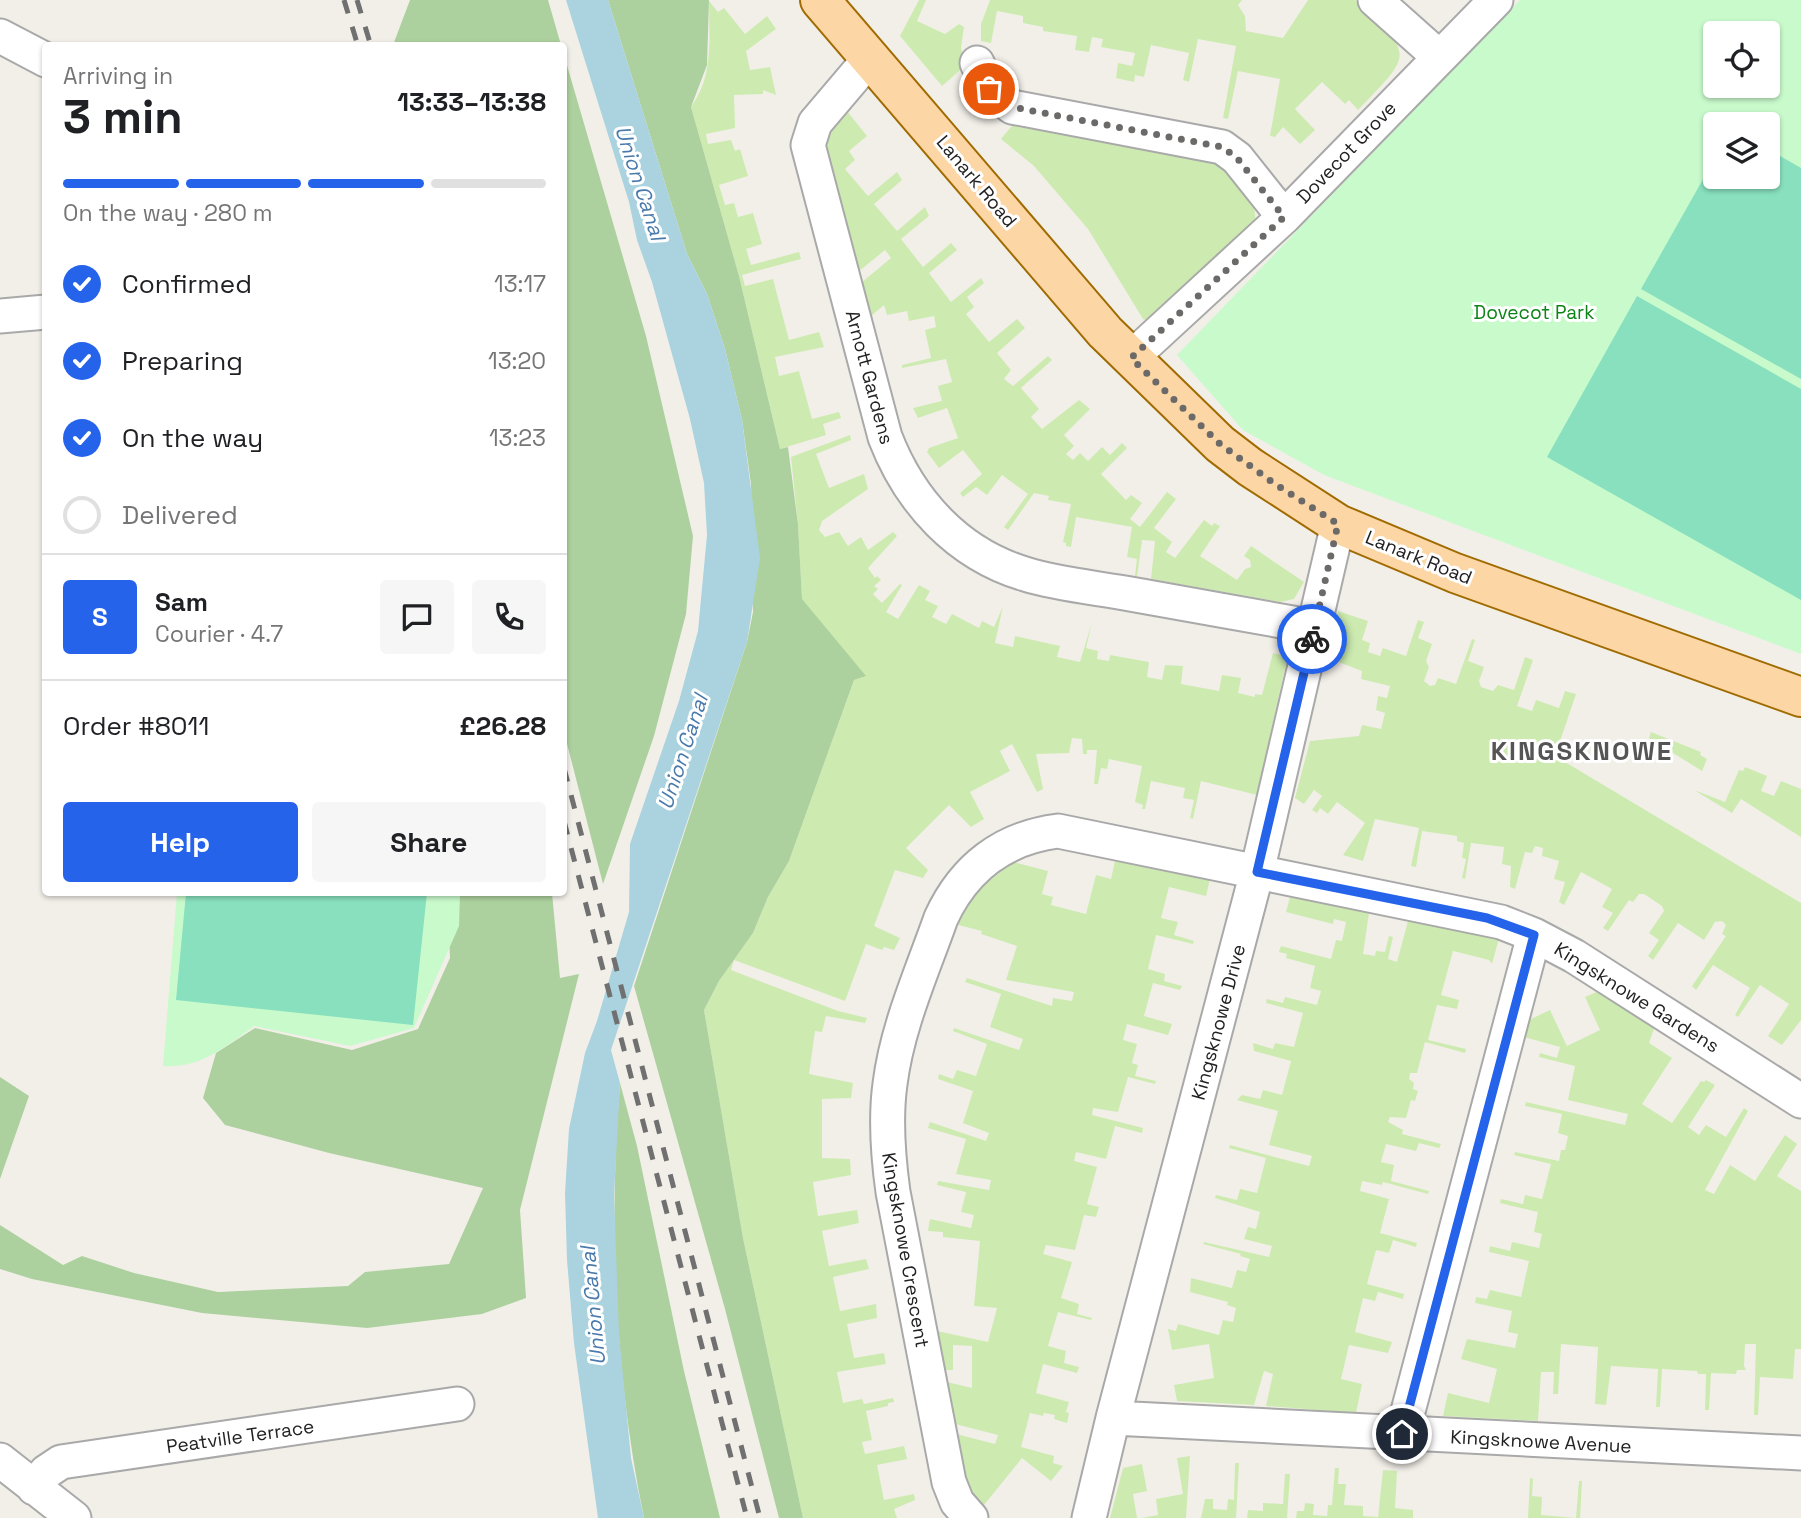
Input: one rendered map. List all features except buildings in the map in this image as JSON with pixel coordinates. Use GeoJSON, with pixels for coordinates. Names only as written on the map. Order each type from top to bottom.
{"type":"FeatureCollection","features":[{"type":"Feature","properties":{"kind":"main road","name":"Lanark Road"},"geometry":{"type":"LineString","coordinates":[[820,0],[872,57],[1105,332],[1220,444],[1275,484],[1338,524],[1455,573],[1801,697]]}},
{"type":"Feature","properties":{"kind":"street"},"geometry":{"type":"LineString","coordinates":[[1375,0],[1438,57]]}},
{"type":"Feature","properties":{"kind":"street","name":"Dovecot Grove"},"geometry":{"type":"LineString","coordinates":[[1131,358],[1284,217],[1496,0]]}},
{"type":"Feature","properties":{"kind":"street","name":"Arnott Gardens"},"geometry":{"type":"LineString","coordinates":[[872,57],[815,123],[808,145],[885,437],[897,466],[921,504],[948,531],[977,553],[1025,575],[1315,627]]}},
{"type":"Feature","properties":{"kind":"street"},"geometry":{"type":"LineString","coordinates":[[977,63],[1004,116],[1222,147],[1237,158],[1284,217]]}},
{"type":"Feature","properties":{"kind":"street"},"geometry":{"type":"LineString","coordinates":[[0,316],[42,312]]}},
{"type":"Feature","properties":{"kind":"street","name":"Kingsknowe Drive"},"geometry":{"type":"LineString","coordinates":[[1089,1518],[1257,872],[1338,524]]}},
{"type":"Feature","properties":{"kind":"street","name":"Kingsknowe Crescent"},"geometry":{"type":"LineString","coordinates":[[971,1518],[957,1502],[949,1482],[888,1154],[888,1103],[894,1061],[901,1031],[941,918],[959,884],[982,861],[1010,843],[1045,832],[1058,831],[1257,872]]}},
{"type":"Feature","properties":{"kind":"street","name":"Kingsknowe Gardens"},"geometry":{"type":"LineString","coordinates":[[1257,872],[1487,918],[1534,935],[1574,956],[1801,1101]]}},
{"type":"Feature","properties":{"kind":"street"},"geometry":{"type":"LineString","coordinates":[[1402,1434],[1534,935]]}},
{"type":"Feature","properties":{"kind":"street","name":"Peatville Terrace"},"geometry":{"type":"LineString","coordinates":[[34,1488],[46,1472],[61,1462],[457,1404]]}},
{"type":"Feature","properties":{"kind":"street","name":"Kingsknowe Avenue"},"geometry":{"type":"LineString","coordinates":[[1113,1418],[1801,1453]]}},
{"type":"Feature","properties":{"kind":"street"},"geometry":{"type":"LineString","coordinates":[[0,1461],[74,1518]]}},
{"type":"Feature","properties":{"kind":"green space"},"geometry":{"type":"Polygon","coordinates":[[[410,0],[548,0],[560,42],[394,42],[410,0]]]}},
{"type":"Feature","properties":{"kind":"green space"},"geometry":{"type":"Polygon","coordinates":[[[608,0],[709,0],[707,65],[691,107],[739,276],[780,449],[788,447],[798,524],[802,599],[866,676],[854,680],[789,861],[768,897],[753,933],[719,981],[704,1010],[743,1238],[803,1518],[779,1518],[725,1309],[634,986],[747,642],[753,612],[751,484],[742,420],[725,349],[707,294],[687,254],[608,0]]]}},
{"type":"Feature","properties":{"kind":"green space"},"geometry":{"type":"Polygon","coordinates":[[[919,0],[926,0],[917,21],[945,34],[959,24],[964,27],[961,48],[966,65],[942,86],[900,36],[919,0]]]}},
{"type":"Feature","properties":{"kind":"green space"},"geometry":{"type":"Polygon","coordinates":[[[990,0],[1242,0],[1238,5],[1245,16],[1246,31],[1283,38],[1308,0],[1355,0],[1388,33],[1400,54],[1390,76],[1358,110],[1349,100],[1345,104],[1322,82],[1295,109],[1315,130],[1300,144],[1283,127],[1275,137],[1270,136],[1280,79],[1238,71],[1228,119],[1223,118],[1236,46],[1198,39],[1189,82],[1183,80],[1189,53],[1151,45],[1144,77],[1135,75],[1134,82],[1116,78],[1118,63],[1132,66],[1135,53],[1101,47],[1103,39],[1092,37],[1089,52],[1075,50],[1077,36],[1043,31],[1043,27],[1023,23],[1023,16],[997,11],[991,43],[981,41],[981,24],[990,0]]]}},
{"type":"Feature","properties":{"kind":"green space","name":"Dovecot Park"},"geometry":{"type":"Polygon","coordinates":[[[1520,0],[1801,0],[1801,654],[1324,475],[1243,430],[1177,355],[1520,0]]]}},
{"type":"Feature","properties":{"kind":"green space"},"geometry":{"type":"Polygon","coordinates":[[[709,1],[718,12],[724,8],[745,34],[767,16],[776,29],[746,51],[750,70],[770,67],[776,95],[763,90],[763,94],[734,95],[735,128],[706,134],[708,144],[731,140],[735,151],[740,149],[748,176],[719,185],[725,205],[734,203],[738,217],[753,213],[762,244],[746,249],[751,265],[799,252],[801,259],[742,275],[745,286],[773,279],[789,340],[819,332],[824,347],[775,357],[779,376],[799,371],[812,419],[839,412],[841,418],[823,424],[826,435],[780,449],[739,276],[691,107],[704,82],[707,69],[709,1]]]}},
{"type":"Feature","properties":{"kind":"green space"},"geometry":{"type":"Polygon","coordinates":[[[567,65],[646,336],[693,536],[686,614],[654,736],[603,884],[567,744],[567,65]]]}},
{"type":"Feature","properties":{"kind":"green space"},"geometry":{"type":"Polygon","coordinates":[[[847,111],[867,136],[849,151],[855,160],[845,169],[868,196],[897,172],[902,180],[874,204],[897,231],[925,207],[929,216],[901,239],[923,267],[951,243],[957,250],[929,273],[951,302],[981,278],[984,283],[967,297],[974,307],[966,314],[989,342],[1017,319],[1025,328],[997,353],[1011,370],[1004,379],[1013,386],[1048,356],[1052,360],[1021,388],[1039,409],[1031,417],[1042,429],[1079,400],[1090,409],[1064,435],[1074,446],[1066,454],[1073,460],[1080,453],[1088,461],[1102,447],[1110,455],[1122,443],[1127,448],[1101,474],[1126,500],[1131,495],[1142,503],[1130,519],[1140,527],[1167,492],[1176,499],[1154,528],[1172,542],[1166,552],[1175,558],[1204,520],[1212,526],[1214,523],[1220,526],[1200,556],[1237,580],[1245,569],[1251,567],[1250,560],[1244,556],[1251,546],[1304,582],[1294,599],[1280,602],[1151,579],[1155,541],[1142,540],[1137,577],[1137,559],[1127,557],[1132,527],[1076,517],[1071,547],[1066,546],[1063,542],[1071,504],[1048,500],[1049,496],[1034,493],[1008,530],[1004,527],[1028,494],[1002,475],[987,495],[976,487],[963,497],[960,493],[982,474],[963,450],[939,468],[927,452],[929,448],[958,438],[947,408],[918,418],[913,408],[942,401],[938,386],[952,382],[946,359],[902,368],[902,365],[931,358],[925,330],[936,327],[934,316],[909,321],[907,311],[887,315],[884,305],[870,317],[861,283],[891,258],[885,250],[858,272],[822,142],[847,111]]]}},
{"type":"Feature","properties":{"kind":"green space"},"geometry":{"type":"Polygon","coordinates":[[[1015,122],[1213,160],[1249,197],[1255,215],[1254,224],[1148,321],[1143,319],[1088,229],[1034,166],[1001,139],[1015,122]]]}},
{"type":"Feature","properties":{"kind":"green space"},"geometry":{"type":"Polygon","coordinates":[[[1780,156],[1801,168],[1801,379],[1641,289],[1703,179],[1703,189],[1780,189],[1780,156]]]}},
{"type":"Feature","properties":{"kind":"green space"},"geometry":{"type":"Polygon","coordinates":[[[1637,296],[1801,389],[1801,600],[1547,457],[1637,296]]]}},
{"type":"Feature","properties":{"kind":"green space"},"geometry":{"type":"Polygon","coordinates":[[[850,435],[851,440],[816,454],[829,488],[864,474],[868,489],[822,521],[819,530],[825,537],[839,532],[848,546],[861,537],[868,550],[893,532],[897,536],[868,568],[875,578],[877,576],[881,580],[874,586],[878,589],[873,594],[882,603],[902,585],[886,612],[898,619],[919,585],[930,591],[925,600],[938,606],[932,617],[946,624],[952,614],[979,628],[982,621],[994,627],[1003,606],[995,643],[1013,647],[1015,636],[1060,646],[1057,657],[1080,662],[1092,622],[1086,648],[1098,651],[1097,659],[1109,661],[1110,655],[1149,662],[1147,677],[1162,680],[1165,665],[1183,666],[1181,684],[1219,691],[1222,675],[1241,678],[1238,693],[1255,697],[1255,694],[1262,695],[1273,653],[1286,656],[1287,659],[1257,795],[1201,781],[1193,819],[1190,818],[1194,800],[1183,798],[1185,788],[1151,781],[1145,809],[1142,809],[1143,805],[1135,802],[1142,766],[1109,759],[1107,769],[1101,768],[1098,784],[1094,784],[1097,750],[1087,750],[1087,754],[1083,754],[1082,739],[1072,738],[1069,753],[1036,754],[1043,789],[1037,792],[1012,744],[1000,751],[1010,771],[970,792],[984,819],[971,827],[949,805],[906,848],[928,870],[923,878],[895,870],[874,926],[900,938],[894,950],[884,947],[882,950],[866,944],[845,1001],[734,960],[731,970],[838,1011],[867,1018],[865,1023],[826,1016],[822,1032],[815,1031],[809,1074],[853,1083],[851,1098],[822,1099],[822,1158],[850,1159],[851,1175],[813,1182],[818,1216],[857,1210],[859,1223],[822,1231],[829,1266],[866,1259],[869,1269],[833,1277],[840,1311],[876,1304],[877,1318],[847,1324],[854,1358],[884,1353],[886,1364],[837,1372],[843,1403],[862,1399],[864,1404],[893,1398],[894,1402],[888,1403],[888,1406],[866,1411],[872,1440],[862,1442],[865,1454],[904,1446],[907,1459],[877,1465],[884,1500],[914,1494],[915,1500],[894,1509],[897,1518],[803,1518],[743,1238],[704,1010],[719,981],[753,933],[768,897],[789,861],[854,680],[865,676],[802,600],[791,457],[850,435]]]}},
{"type":"Feature","properties":{"kind":"green space"},"geometry":{"type":"Polygon","coordinates":[[[1338,611],[1368,621],[1362,640],[1370,643],[1368,652],[1380,656],[1383,648],[1406,656],[1418,620],[1424,622],[1418,638],[1432,644],[1426,661],[1429,667],[1424,681],[1430,686],[1435,685],[1438,678],[1456,684],[1472,639],[1475,640],[1468,661],[1484,667],[1479,681],[1481,687],[1493,691],[1498,685],[1514,690],[1525,657],[1533,660],[1517,706],[1532,711],[1536,700],[1559,708],[1565,691],[1576,694],[1555,756],[1801,903],[1801,1020],[1782,1045],[1768,1036],[1789,1004],[1760,985],[1738,1017],[1735,1015],[1750,988],[1713,965],[1696,990],[1692,986],[1726,936],[1722,934],[1726,925],[1722,921],[1715,922],[1704,940],[1678,923],[1653,960],[1648,956],[1659,940],[1649,933],[1664,911],[1662,906],[1644,894],[1639,894],[1633,902],[1629,900],[1608,931],[1603,928],[1613,913],[1602,907],[1612,889],[1581,872],[1564,905],[1559,902],[1565,882],[1554,879],[1559,861],[1542,856],[1543,848],[1535,846],[1532,853],[1525,852],[1515,889],[1510,887],[1511,866],[1502,864],[1504,847],[1471,843],[1465,879],[1462,878],[1466,859],[1462,858],[1464,843],[1457,841],[1457,836],[1422,831],[1416,867],[1411,866],[1419,828],[1375,819],[1363,861],[1343,855],[1365,823],[1337,802],[1328,814],[1320,808],[1317,813],[1312,810],[1322,796],[1314,790],[1304,804],[1295,798],[1310,741],[1359,736],[1362,725],[1381,729],[1385,713],[1376,710],[1378,696],[1387,698],[1390,686],[1361,679],[1362,671],[1328,658],[1338,611]]]}},
{"type":"Feature","properties":{"kind":"green space"},"geometry":{"type":"Polygon","coordinates":[[[1651,732],[1701,752],[1700,755],[1707,759],[1702,771],[1649,738],[1651,732]]]}},
{"type":"Feature","properties":{"kind":"green space"},"geometry":{"type":"Polygon","coordinates":[[[1745,767],[1767,776],[1761,791],[1774,796],[1781,781],[1801,789],[1801,837],[1741,799],[1732,813],[1694,790],[1725,802],[1739,770],[1743,771],[1745,767]]]}},
{"type":"Feature","properties":{"kind":"green space"},"geometry":{"type":"Polygon","coordinates":[[[1115,861],[1210,879],[1206,896],[1169,887],[1161,918],[1178,922],[1174,935],[1194,941],[1193,944],[1156,935],[1148,969],[1165,974],[1164,981],[1182,986],[1180,990],[1153,983],[1144,1016],[1172,1024],[1168,1035],[1127,1024],[1123,1040],[1137,1044],[1132,1063],[1138,1065],[1135,1076],[1156,1081],[1155,1084],[1128,1077],[1118,1112],[1093,1108],[1092,1115],[1143,1128],[1142,1133],[1115,1126],[1106,1159],[1076,1152],[1074,1161],[1097,1167],[1087,1204],[1099,1207],[1096,1217],[1084,1215],[1075,1250],[1046,1245],[1043,1254],[1072,1262],[1061,1298],[1079,1304],[1077,1314],[1092,1318],[1091,1320],[1058,1312],[1048,1346],[1066,1351],[1064,1363],[1079,1367],[1077,1373],[1043,1364],[1036,1393],[1069,1402],[1067,1423],[1054,1419],[1055,1415],[1030,1413],[1021,1447],[1054,1456],[1053,1463],[1063,1466],[1051,1481],[1022,1458],[984,1505],[971,1493],[967,1484],[956,1434],[995,1444],[998,1435],[955,1424],[947,1382],[972,1388],[972,1346],[953,1345],[953,1370],[944,1370],[937,1331],[988,1342],[997,1308],[974,1306],[980,1241],[943,1237],[943,1232],[928,1231],[930,1219],[971,1228],[974,1215],[961,1212],[966,1192],[937,1185],[938,1181],[989,1190],[991,1180],[956,1174],[966,1139],[928,1128],[930,1122],[986,1141],[989,1133],[963,1123],[973,1091],[938,1079],[939,1074],[953,1079],[957,1070],[976,1076],[987,1044],[953,1031],[954,1028],[1019,1050],[1023,1039],[990,1027],[1001,994],[965,982],[967,978],[1052,1006],[1053,998],[1072,1001],[1074,992],[1006,980],[1017,946],[981,934],[982,931],[958,925],[975,892],[1013,862],[1048,871],[1042,894],[1053,897],[1051,905],[1086,914],[1096,875],[1111,879],[1115,861]]]}},
{"type":"Feature","properties":{"kind":"green space"},"geometry":{"type":"Polygon","coordinates":[[[177,896],[460,896],[459,926],[414,1028],[350,1046],[254,1026],[222,1049],[200,1060],[163,1066],[177,896]]]}},
{"type":"Feature","properties":{"kind":"green space"},"geometry":{"type":"Polygon","coordinates":[[[186,896],[427,896],[413,1025],[176,1000],[186,896]]]}},
{"type":"Feature","properties":{"kind":"green space"},"geometry":{"type":"Polygon","coordinates":[[[447,896],[552,896],[560,978],[579,974],[520,1210],[526,1298],[482,1314],[367,1328],[202,1313],[32,1279],[0,1269],[0,1225],[63,1265],[82,1256],[134,1273],[218,1292],[348,1286],[365,1272],[449,1264],[483,1188],[329,1153],[225,1125],[203,1098],[216,1053],[255,1028],[352,1050],[418,1029],[450,958],[447,896]]]}},
{"type":"Feature","properties":{"kind":"green space"},"geometry":{"type":"Polygon","coordinates":[[[1290,897],[1369,913],[1363,954],[1375,956],[1376,951],[1385,952],[1389,936],[1393,937],[1388,959],[1397,962],[1408,921],[1499,938],[1492,964],[1489,960],[1453,951],[1441,995],[1459,1000],[1457,1009],[1437,1005],[1428,1040],[1466,1049],[1465,1053],[1425,1042],[1417,1073],[1410,1073],[1413,1089],[1418,1091],[1415,1101],[1411,1100],[1406,1118],[1390,1117],[1388,1122],[1403,1130],[1402,1134],[1441,1144],[1439,1148],[1419,1143],[1416,1151],[1386,1144],[1381,1162],[1394,1165],[1391,1181],[1429,1191],[1428,1194],[1383,1182],[1382,1185],[1362,1181],[1360,1191],[1389,1199],[1380,1233],[1417,1243],[1416,1247],[1393,1240],[1389,1253],[1376,1250],[1367,1284],[1404,1294],[1403,1299],[1378,1292],[1375,1301],[1363,1298],[1355,1332],[1392,1342],[1388,1353],[1349,1345],[1341,1379],[1362,1384],[1356,1413],[1266,1406],[1273,1374],[1264,1371],[1254,1405],[1177,1401],[1174,1385],[1214,1378],[1209,1344],[1172,1350],[1168,1329],[1176,1331],[1178,1324],[1219,1335],[1223,1320],[1233,1322],[1236,1308],[1227,1305],[1228,1302],[1190,1292],[1191,1278],[1232,1288],[1237,1270],[1246,1272],[1250,1259],[1203,1244],[1204,1242],[1269,1257],[1272,1246],[1244,1239],[1248,1227],[1256,1229],[1260,1212],[1215,1198],[1216,1195],[1237,1200],[1240,1189],[1257,1193],[1266,1158],[1229,1148],[1230,1145],[1309,1166],[1312,1156],[1269,1145],[1278,1111],[1237,1100],[1242,1095],[1260,1099],[1263,1090],[1282,1095],[1291,1061],[1254,1051],[1253,1043],[1273,1049],[1275,1043],[1294,1047],[1303,1013],[1266,1003],[1267,999],[1283,1003],[1285,997],[1317,1005],[1321,991],[1310,988],[1315,966],[1286,958],[1287,954],[1279,952],[1281,946],[1331,959],[1336,940],[1342,941],[1346,922],[1334,919],[1333,924],[1286,912],[1290,897]]]}},
{"type":"Feature","properties":{"kind":"green space"},"geometry":{"type":"Polygon","coordinates":[[[1601,990],[1655,1026],[1649,1043],[1672,1058],[1642,1104],[1672,1123],[1701,1081],[1706,1080],[1715,1085],[1688,1127],[1699,1135],[1706,1125],[1726,1137],[1744,1108],[1748,1111],[1705,1190],[1714,1194],[1730,1165],[1755,1181],[1785,1135],[1797,1144],[1777,1176],[1801,1191],[1801,1349],[1795,1349],[1793,1379],[1760,1377],[1758,1415],[1754,1415],[1756,1344],[1745,1344],[1746,1370],[1737,1370],[1736,1374],[1711,1373],[1709,1410],[1705,1410],[1706,1374],[1662,1369],[1660,1407],[1656,1407],[1658,1369],[1611,1366],[1606,1405],[1595,1404],[1598,1347],[1561,1344],[1558,1394],[1553,1394],[1554,1372],[1541,1372],[1538,1421],[1443,1416],[1448,1393],[1489,1403],[1497,1369],[1461,1359],[1467,1339],[1515,1348],[1518,1334],[1508,1332],[1512,1311],[1475,1303],[1476,1297],[1487,1299],[1490,1290],[1521,1297],[1529,1261],[1489,1252],[1490,1246],[1510,1251],[1512,1242],[1539,1248],[1542,1234],[1534,1232],[1538,1212],[1500,1203],[1501,1199],[1523,1204],[1525,1195],[1542,1199],[1551,1164],[1514,1155],[1515,1152],[1559,1161],[1568,1136],[1558,1133],[1562,1114],[1525,1106],[1526,1102],[1625,1125],[1628,1114],[1568,1100],[1575,1066],[1539,1057],[1540,1053],[1557,1058],[1560,1047],[1524,1037],[1529,1020],[1550,1010],[1567,1046],[1600,1030],[1585,997],[1601,990]]]}},
{"type":"Feature","properties":{"kind":"green space"},"geometry":{"type":"Polygon","coordinates":[[[0,1077],[29,1096],[0,1179],[0,1077]]]}},
{"type":"Feature","properties":{"kind":"green space"},"geometry":{"type":"Polygon","coordinates":[[[620,1083],[637,1146],[684,1371],[720,1518],[644,1518],[626,1411],[617,1302],[615,1192],[620,1083]]]}},
{"type":"Feature","properties":{"kind":"green space"},"geometry":{"type":"Polygon","coordinates":[[[1190,1456],[1186,1518],[1141,1518],[1158,1515],[1156,1499],[1183,1494],[1177,1458],[1190,1456]]]}},
{"type":"Feature","properties":{"kind":"green space"},"geometry":{"type":"Polygon","coordinates":[[[1235,1463],[1239,1463],[1236,1518],[1201,1518],[1205,1499],[1213,1499],[1213,1509],[1227,1510],[1228,1499],[1234,1500],[1235,1463]]]}},
{"type":"Feature","properties":{"kind":"green space"},"geometry":{"type":"Polygon","coordinates":[[[1142,1464],[1147,1491],[1133,1494],[1137,1518],[1110,1518],[1123,1468],[1142,1464]]]}},
{"type":"Feature","properties":{"kind":"green space"},"geometry":{"type":"Polygon","coordinates":[[[1335,1468],[1339,1468],[1338,1484],[1346,1484],[1344,1505],[1363,1506],[1363,1516],[1378,1517],[1383,1470],[1397,1471],[1395,1508],[1413,1510],[1413,1518],[1296,1518],[1297,1511],[1304,1511],[1305,1503],[1314,1504],[1313,1515],[1327,1516],[1328,1505],[1332,1505],[1335,1468]]]}},
{"type":"Feature","properties":{"kind":"green space"},"geometry":{"type":"Polygon","coordinates":[[[1285,1474],[1290,1474],[1287,1518],[1247,1518],[1248,1510],[1263,1511],[1263,1503],[1283,1504],[1285,1474]]]}},
{"type":"Feature","properties":{"kind":"green space"},"geometry":{"type":"Polygon","coordinates":[[[1530,1478],[1533,1479],[1532,1496],[1542,1497],[1541,1515],[1576,1518],[1528,1518],[1530,1478]]]}},
{"type":"Feature","properties":{"kind":"green space"},"geometry":{"type":"Polygon","coordinates":[[[1579,1481],[1582,1481],[1580,1518],[1576,1518],[1579,1481]]]}},
{"type":"Feature","properties":{"kind":"water","name":"Union Canal"},"geometry":{"type":"Polygon","coordinates":[[[566,0],[608,0],[687,254],[707,294],[725,349],[742,420],[760,558],[747,642],[611,1050],[620,1083],[614,1195],[619,1335],[631,1458],[644,1518],[598,1518],[574,1343],[567,1260],[565,1193],[569,1129],[585,1053],[629,912],[630,844],[679,701],[698,631],[707,535],[704,483],[690,419],[652,282],[637,240],[629,202],[566,0]]]}},
{"type":"Feature","properties":{"kind":"railway"},"geometry":{"type":"LineString","coordinates":[[344,0],[357,42]]}},
{"type":"Feature","properties":{"kind":"railway"},"geometry":{"type":"LineString","coordinates":[[357,0],[370,42]]}},
{"type":"Feature","properties":{"kind":"railway"},"geometry":{"type":"LineString","coordinates":[[567,779],[760,1518]]}},
{"type":"Feature","properties":{"kind":"railway"},"geometry":{"type":"LineString","coordinates":[[567,832],[747,1518]]}},
{"type":"Feature","properties":{"kind":"way so far"},"geometry":{"type":"LineString","coordinates":[[989,89],[1012,107],[1222,147],[1237,158],[1284,217],[1131,358],[1220,444],[1275,484],[1338,524],[1312,639]]}},
{"type":"Feature","properties":{"kind":"district","name":"KINGSKNOWE"},"geometry":{"type":"Point","coordinates":[1582,751]}},
{"type":"Feature","properties":{"kind":"route"},"geometry":{"type":"LineString","coordinates":[[1312,639],[1257,872],[1487,918],[1534,935],[1402,1434]]}}]}
